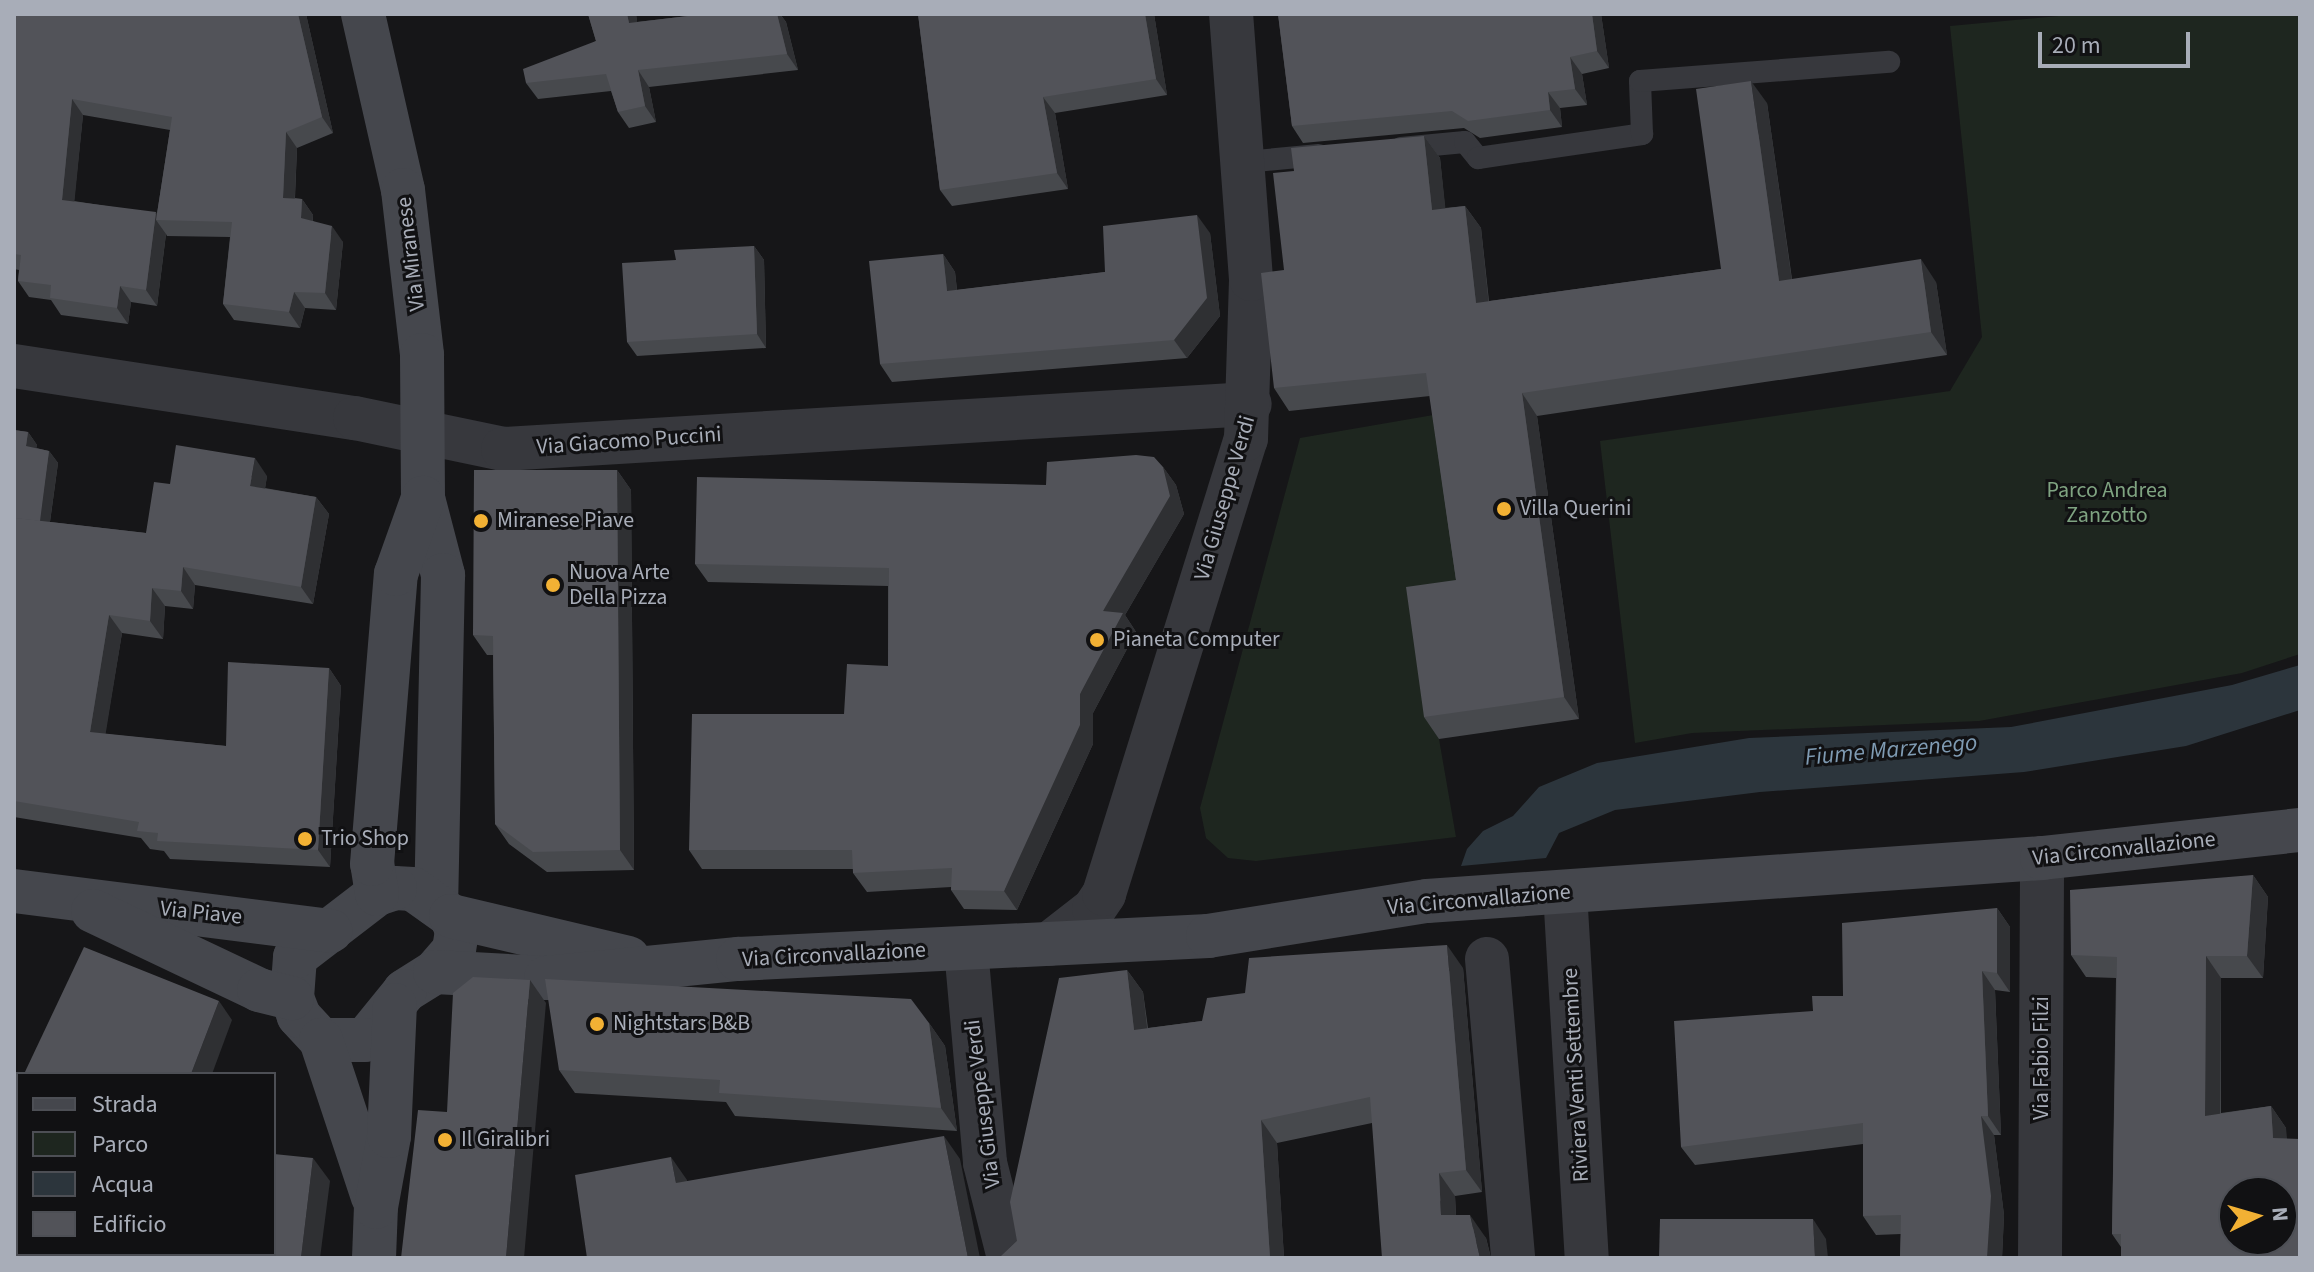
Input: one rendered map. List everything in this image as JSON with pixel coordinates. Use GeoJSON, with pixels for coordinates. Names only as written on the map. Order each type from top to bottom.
{"type":"FeatureCollection","features":[{"type":"Feature","properties":{"kind":"street","name":"Via Miranese"},"geometry":{"type":"LineString","coordinates":[[363,14],[389,111],[407,217],[422,355],[423,498],[443,575],[443,910],[457,931],[454,950],[435,972]]}},
{"type":"Feature","properties":{"kind":"street","name":"Via Giuseppe Verdi"},"geometry":{"type":"LineString","coordinates":[[1049,944],[1094,909],[1104,894],[1246,439],[1250,404],[1245,162],[1231,14]]}},
{"type":"Feature","properties":{"kind":"street","name":"Via Giacomo Puccini"},"geometry":{"type":"LineString","coordinates":[[14,366],[424,433],[503,449],[1250,404]]}},
{"type":"Feature","properties":{"kind":"street","name":"Via Miranese"},"geometry":{"type":"LineString","coordinates":[[377,894],[372,864],[396,574],[423,498]]}},
{"type":"Feature","properties":{"kind":"street","name":"Via Circonvallazione"},"geometry":{"type":"LineString","coordinates":[[435,972],[546,978],[658,965],[1208,936],[1427,901],[2042,858],[2300,830]]}},
{"type":"Feature","properties":{"kind":"street","name":"Via Fabio Filzi"},"geometry":{"type":"LineString","coordinates":[[2040,1258],[2042,858]]}},
{"type":"Feature","properties":{"kind":"street","name":"Via Circonvallazione"},"geometry":{"type":"LineString","coordinates":[[377,894],[413,889],[443,910],[658,965]]}},
{"type":"Feature","properties":{"kind":"street","name":"Via Piave"},"geometry":{"type":"LineString","coordinates":[[14,891],[73,901],[210,912],[330,931]]}},
{"type":"Feature","properties":{"kind":"street","name":"Riviera Venti Settembre"},"geometry":{"type":"LineString","coordinates":[[1565,892],[1587,1258]]}},
{"type":"Feature","properties":{"kind":"street"},"geometry":{"type":"LineString","coordinates":[[376,1207],[321,1040],[299,1016],[292,998],[295,957],[377,894]]}},
{"type":"Feature","properties":{"kind":"street","name":"Via Piave"},"geometry":{"type":"LineString","coordinates":[[73,901],[259,990],[292,998]]}},
{"type":"Feature","properties":{"kind":"street","name":"Via Giuseppe Verdi"},"geometry":{"type":"LineString","coordinates":[[966,949],[985,1163],[1009,1258]]}},
{"type":"Feature","properties":{"kind":"street"},"geometry":{"type":"LineString","coordinates":[[1487,959],[1513,1258]]}},
{"type":"Feature","properties":{"kind":"street"},"geometry":{"type":"LineString","coordinates":[[321,1040],[365,1040],[420,977],[435,972]]}},
{"type":"Feature","properties":{"kind":"street"},"geometry":{"type":"LineString","coordinates":[[374,1258],[376,1207],[389,1136],[395,1005]]}},
{"type":"Feature","properties":{"kind":"lane"},"geometry":{"type":"LineString","coordinates":[[1371,150],[1465,142],[1478,158],[1642,134],[1640,81],[1889,62]]}},
{"type":"Feature","properties":{"kind":"lane"},"geometry":{"type":"LineString","coordinates":[[1245,162],[1339,153]]}},
{"type":"Feature","properties":{"kind":"green space","name":"Parco Andrea Zanzotto"},"geometry":{"type":"Polygon","coordinates":[[[2080,14],[2300,14],[2300,654],[2242,673],[1979,721],[1692,733],[1635,743],[1600,441],[1950,391],[1982,337],[1950,26],[2080,14]]]}},
{"type":"Feature","properties":{"kind":"green space"},"geometry":{"type":"Polygon","coordinates":[[[1445,413],[1471,603],[1439,739],[1456,837],[1256,861],[1228,858],[1206,838],[1200,808],[1300,438],[1445,413]]]}},
{"type":"Feature","properties":{"kind":"water","name":"Fiume Marzenego"},"geometry":{"type":"Polygon","coordinates":[[[2300,665],[2300,710],[2186,746],[2024,772],[1760,792],[1615,810],[1559,833],[1546,858],[1461,866],[1467,849],[1483,831],[1513,816],[1539,787],[1597,763],[1749,738],[2011,727],[2232,685],[2300,665]]]}},
{"type":"Feature","properties":{"kind":"building"},"geometry":{"type":"Polygon","coordinates":[[[14,14],[298,14],[322,117],[286,132],[283,198],[302,199],[301,218],[332,226],[325,293],[294,292],[289,312],[223,304],[232,222],[156,220],[172,117],[72,99],[62,200],[156,212],[146,290],[120,286],[117,308],[50,298],[51,285],[18,281],[21,255],[14,254],[14,14]]]}},
{"type":"Feature","properties":{"kind":"building"},"geometry":{"type":"Polygon","coordinates":[[[588,14],[627,14],[629,23],[705,14],[777,14],[787,54],[638,70],[645,106],[618,112],[606,74],[526,83],[523,69],[596,41],[588,14]]]}},
{"type":"Feature","properties":{"kind":"building"},"geometry":{"type":"Polygon","coordinates":[[[918,14],[1145,14],[1156,79],[1043,97],[1057,173],[940,190],[918,14]]]}},
{"type":"Feature","properties":{"kind":"building"},"geometry":{"type":"Polygon","coordinates":[[[1278,14],[1592,14],[1597,51],[1570,57],[1575,89],[1548,92],[1550,110],[1468,121],[1452,111],[1292,126],[1278,14]]]}},
{"type":"Feature","properties":{"kind":"building"},"geometry":{"type":"Polygon","coordinates":[[[1751,81],[1779,281],[1921,259],[1931,332],[1522,393],[1564,697],[1424,717],[1406,587],[1456,580],[1426,373],[1274,388],[1261,273],[1284,270],[1273,173],[1294,171],[1291,148],[1424,136],[1432,210],[1465,206],[1476,303],[1721,269],[1696,89],[1751,81]]]}},
{"type":"Feature","properties":{"kind":"building"},"geometry":{"type":"Polygon","coordinates":[[[1197,215],[1207,298],[1174,340],[880,364],[869,261],[943,254],[947,291],[1105,272],[1103,226],[1197,215]]]}},
{"type":"Feature","properties":{"kind":"building"},"geometry":{"type":"Polygon","coordinates":[[[754,246],[757,334],[627,342],[622,263],[676,260],[674,250],[754,246]]]}},
{"type":"Feature","properties":{"kind":"building"},"geometry":{"type":"Polygon","coordinates":[[[14,430],[28,432],[26,446],[49,451],[40,521],[14,518],[14,430]]]}},
{"type":"Feature","properties":{"kind":"building"},"geometry":{"type":"Polygon","coordinates":[[[176,445],[255,458],[250,486],[316,497],[301,587],[183,567],[181,591],[152,588],[150,621],[109,615],[90,732],[226,746],[228,662],[329,668],[318,850],[157,841],[158,833],[137,831],[139,822],[14,801],[16,518],[146,533],[154,482],[170,484],[176,445]]]}},
{"type":"Feature","properties":{"kind":"building"},"geometry":{"type":"Polygon","coordinates":[[[1136,455],[1154,457],[1163,467],[1170,496],[1103,611],[1123,613],[1080,694],[1080,725],[1004,891],[951,890],[952,868],[853,873],[852,850],[689,850],[692,714],[844,714],[847,664],[888,666],[889,568],[695,564],[697,477],[1046,485],[1047,462],[1136,455]]]}},
{"type":"Feature","properties":{"kind":"building"},"geometry":{"type":"Polygon","coordinates":[[[474,470],[617,470],[620,850],[533,852],[495,824],[493,636],[473,635],[474,470]]]}},
{"type":"Feature","properties":{"kind":"building"},"geometry":{"type":"Polygon","coordinates":[[[2253,875],[2247,956],[2206,956],[2205,1116],[2271,1106],[2273,1138],[2300,1139],[2300,1258],[2121,1258],[2121,1234],[2112,1234],[2117,957],[2071,955],[2070,890],[2253,875]]]}},
{"type":"Feature","properties":{"kind":"building"},"geometry":{"type":"Polygon","coordinates":[[[1997,908],[1997,973],[1982,971],[1988,1116],[1981,1116],[1991,1196],[1987,1258],[1900,1258],[1901,1215],[1863,1216],[1863,1123],[1681,1147],[1674,1021],[1813,1011],[1812,996],[1843,996],[1842,923],[1997,908]]]}},
{"type":"Feature","properties":{"kind":"building"},"geometry":{"type":"Polygon","coordinates":[[[1447,945],[1466,1170],[1439,1173],[1441,1215],[1470,1215],[1480,1258],[1382,1258],[1370,1097],[1261,1120],[1270,1258],[999,1258],[1017,1241],[1010,1202],[1059,978],[1127,970],[1134,1030],[1202,1021],[1207,998],[1245,993],[1249,958],[1447,945]]]}},
{"type":"Feature","properties":{"kind":"building"},"geometry":{"type":"Polygon","coordinates":[[[84,947],[219,1001],[192,1072],[25,1072],[84,947]]]}},
{"type":"Feature","properties":{"kind":"building"},"geometry":{"type":"Polygon","coordinates":[[[473,977],[530,980],[506,1258],[401,1258],[418,1110],[447,1112],[453,993],[473,977]]]}},
{"type":"Feature","properties":{"kind":"building"},"geometry":{"type":"Polygon","coordinates":[[[545,979],[911,999],[929,1023],[941,1108],[719,1093],[720,1080],[559,1070],[545,979]]]}},
{"type":"Feature","properties":{"kind":"building"},"geometry":{"type":"Polygon","coordinates":[[[16,1092],[16,1201],[14,1200],[16,1092]]]}},
{"type":"Feature","properties":{"kind":"building"},"geometry":{"type":"Polygon","coordinates":[[[944,1136],[968,1258],[587,1258],[575,1175],[671,1157],[676,1183],[944,1136]]]}},
{"type":"Feature","properties":{"kind":"building"},"geometry":{"type":"Polygon","coordinates":[[[276,1154],[313,1158],[301,1258],[207,1258],[276,1256],[276,1154]]]}},
{"type":"Feature","properties":{"kind":"building"},"geometry":{"type":"Polygon","coordinates":[[[1660,1219],[1813,1219],[1815,1258],[1659,1258],[1660,1219]]]}},
{"type":"Feature","properties":{"kind":"building"},"geometry":{"type":"Polygon","coordinates":[[[94,1256],[96,1258],[71,1258],[94,1256]]]}},
{"type":"Feature","properties":{"kind":"place","name":"Villa Querini"},"geometry":{"type":"Point","coordinates":[1504,509]}},
{"type":"Feature","properties":{"kind":"place","name":"Miranese Piave"},"geometry":{"type":"Point","coordinates":[481,521]}},
{"type":"Feature","properties":{"kind":"place","name":"Nuova Arte Della Pizza"},"geometry":{"type":"Point","coordinates":[553,585]}},
{"type":"Feature","properties":{"kind":"place","name":"Pianeta Computer"},"geometry":{"type":"Point","coordinates":[1097,640]}},
{"type":"Feature","properties":{"kind":"place","name":"Trio Shop"},"geometry":{"type":"Point","coordinates":[305,839]}},
{"type":"Feature","properties":{"kind":"place","name":"Nightstars B&B"},"geometry":{"type":"Point","coordinates":[597,1024]}},
{"type":"Feature","properties":{"kind":"place","name":"Il Giralibri"},"geometry":{"type":"Point","coordinates":[445,1140]}}]}
